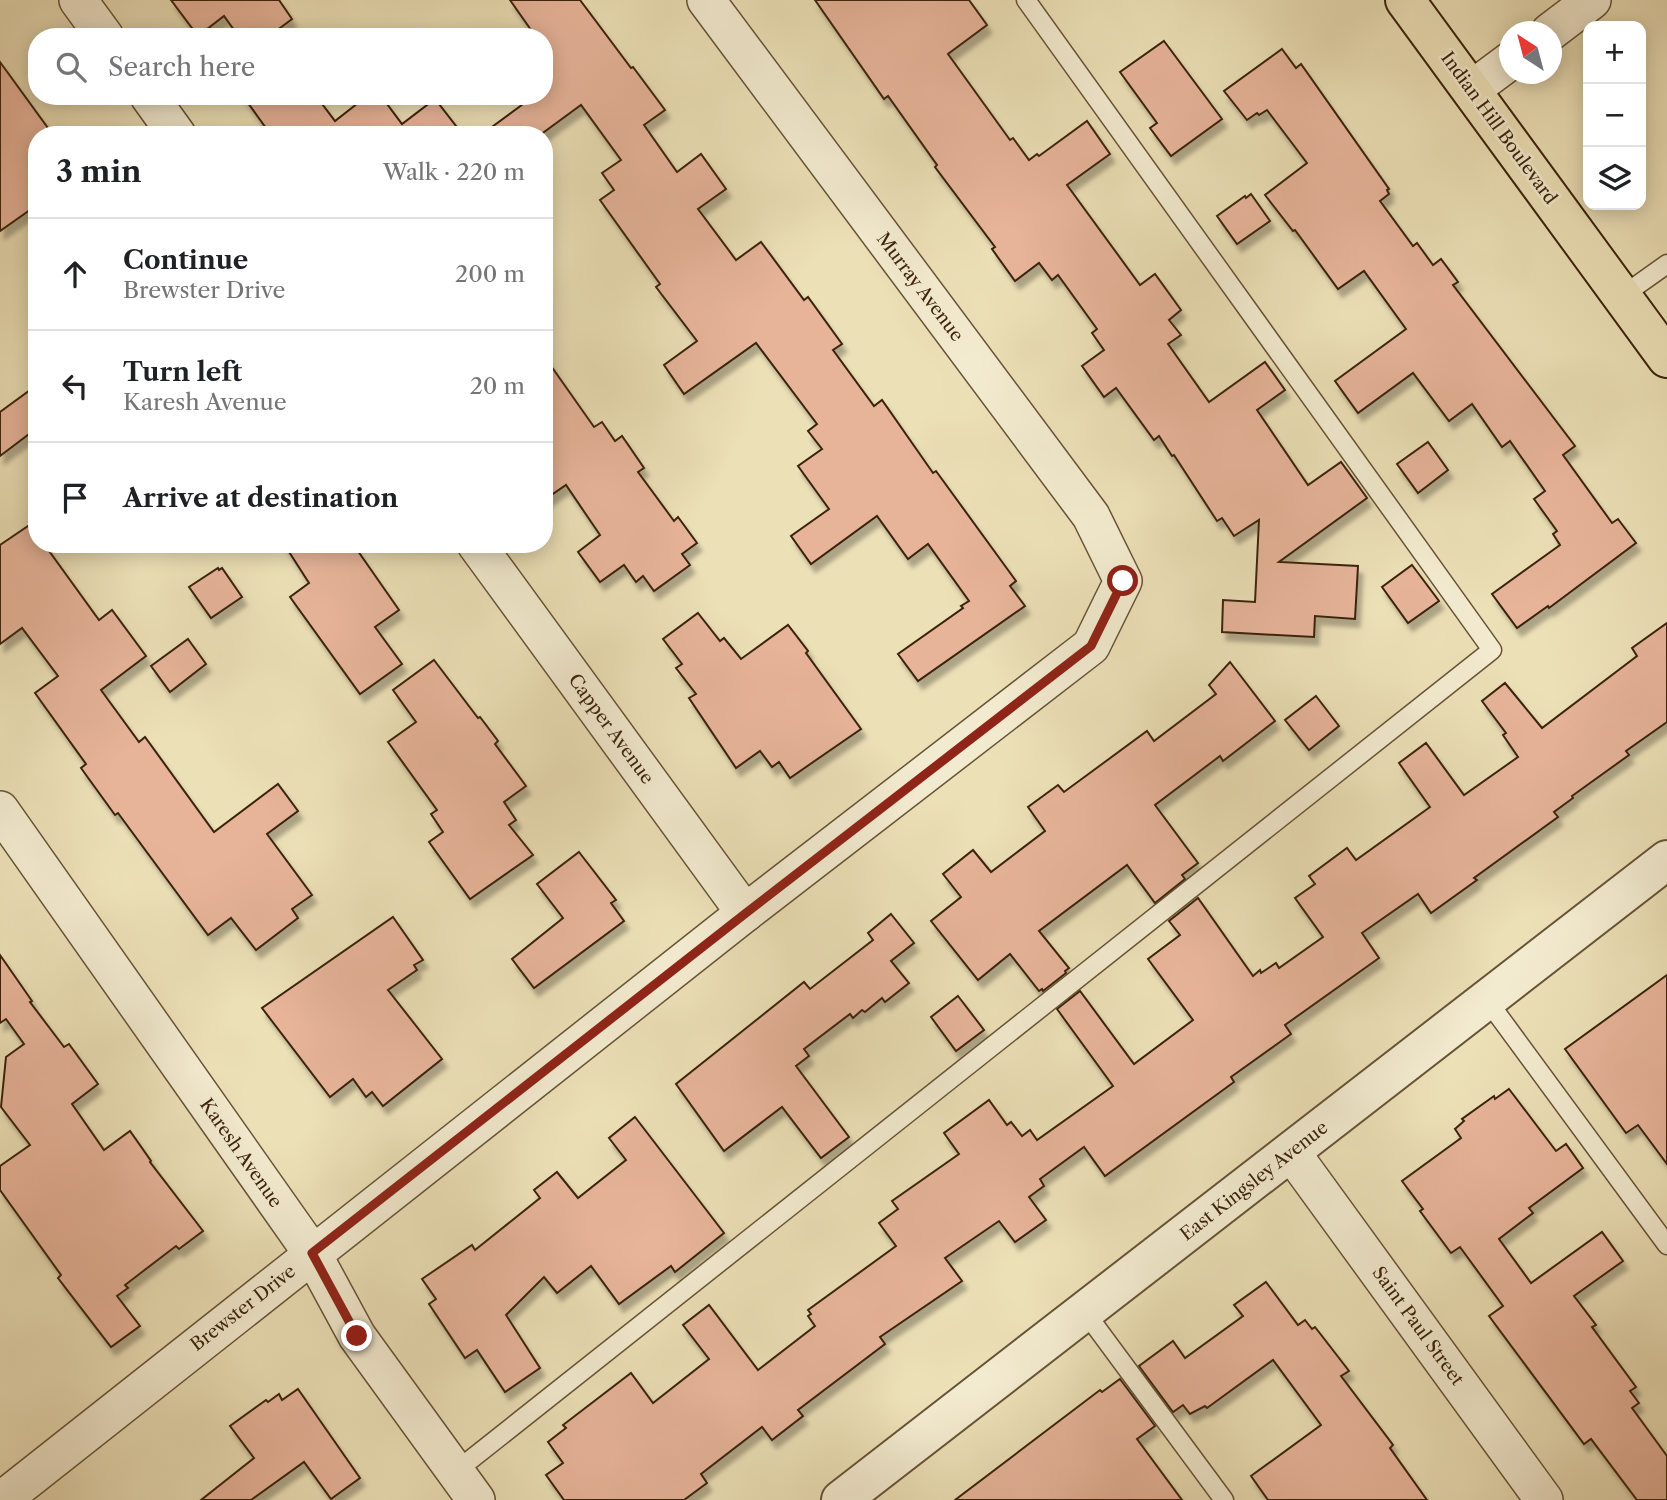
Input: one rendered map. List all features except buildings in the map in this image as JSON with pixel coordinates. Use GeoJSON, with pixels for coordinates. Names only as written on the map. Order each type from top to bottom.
{"type":"FeatureCollection","features":[{"type":"Feature","properties":{"kind":"main road","name":"Indian Hill Boulevard"},"geometry":{"type":"LineString","coordinates":[[1405,0],[1667,358]]}},
{"type":"Feature","properties":{"kind":"street"},"geometry":{"type":"LineString","coordinates":[[78,0],[98,28]]}},
{"type":"Feature","properties":{"kind":"street","name":"Murray Avenue"},"geometry":{"type":"LineString","coordinates":[[706,0],[1091,516],[1123,581]]}},
{"type":"Feature","properties":{"kind":"street"},"geometry":{"type":"LineString","coordinates":[[1562,22],[1592,0]]}},
{"type":"Feature","properties":{"kind":"street"},"geometry":{"type":"LineString","coordinates":[[1471,89],[1499,69]]}},
{"type":"Feature","properties":{"kind":"street"},"geometry":{"type":"LineString","coordinates":[[155,105],[171,126]]}},
{"type":"Feature","properties":{"kind":"street","name":"Capper Avenue"},"geometry":{"type":"LineString","coordinates":[[483,553],[746,913]]}},
{"type":"Feature","properties":{"kind":"street","name":"Brewster Drive"},"geometry":{"type":"LineString","coordinates":[[2,1500],[312,1253],[1091,646],[1123,581]]}},
{"type":"Feature","properties":{"kind":"street","name":"Karesh Avenue"},"geometry":{"type":"LineString","coordinates":[[0,810],[312,1253],[357,1336],[465,1486]]}},
{"type":"Feature","properties":{"kind":"street","name":"East Kingsley Avenue"},"geometry":{"type":"LineString","coordinates":[[841,1500],[1667,860]]}},
{"type":"Feature","properties":{"kind":"street","name":"Saint Paul Street"},"geometry":{"type":"LineString","coordinates":[[1291,1152],[1544,1500]]}},
{"type":"Feature","properties":{"kind":"lane"},"geometry":{"type":"LineString","coordinates":[[465,1486],[1492,650],[1026,0]]}},
{"type":"Feature","properties":{"kind":"lane"},"geometry":{"type":"LineString","coordinates":[[1622,296],[1667,264]]}},
{"type":"Feature","properties":{"kind":"lane"},"geometry":{"type":"LineString","coordinates":[[1487,1000],[1667,1245]]}},
{"type":"Feature","properties":{"kind":"lane"},"geometry":{"type":"LineString","coordinates":[[1085,1311],[1224,1500]]}},
{"type":"Feature","properties":{"kind":"route"},"geometry":{"type":"LineString","coordinates":[[357,1336],[312,1253],[1091,646],[1123,581]]}}]}
